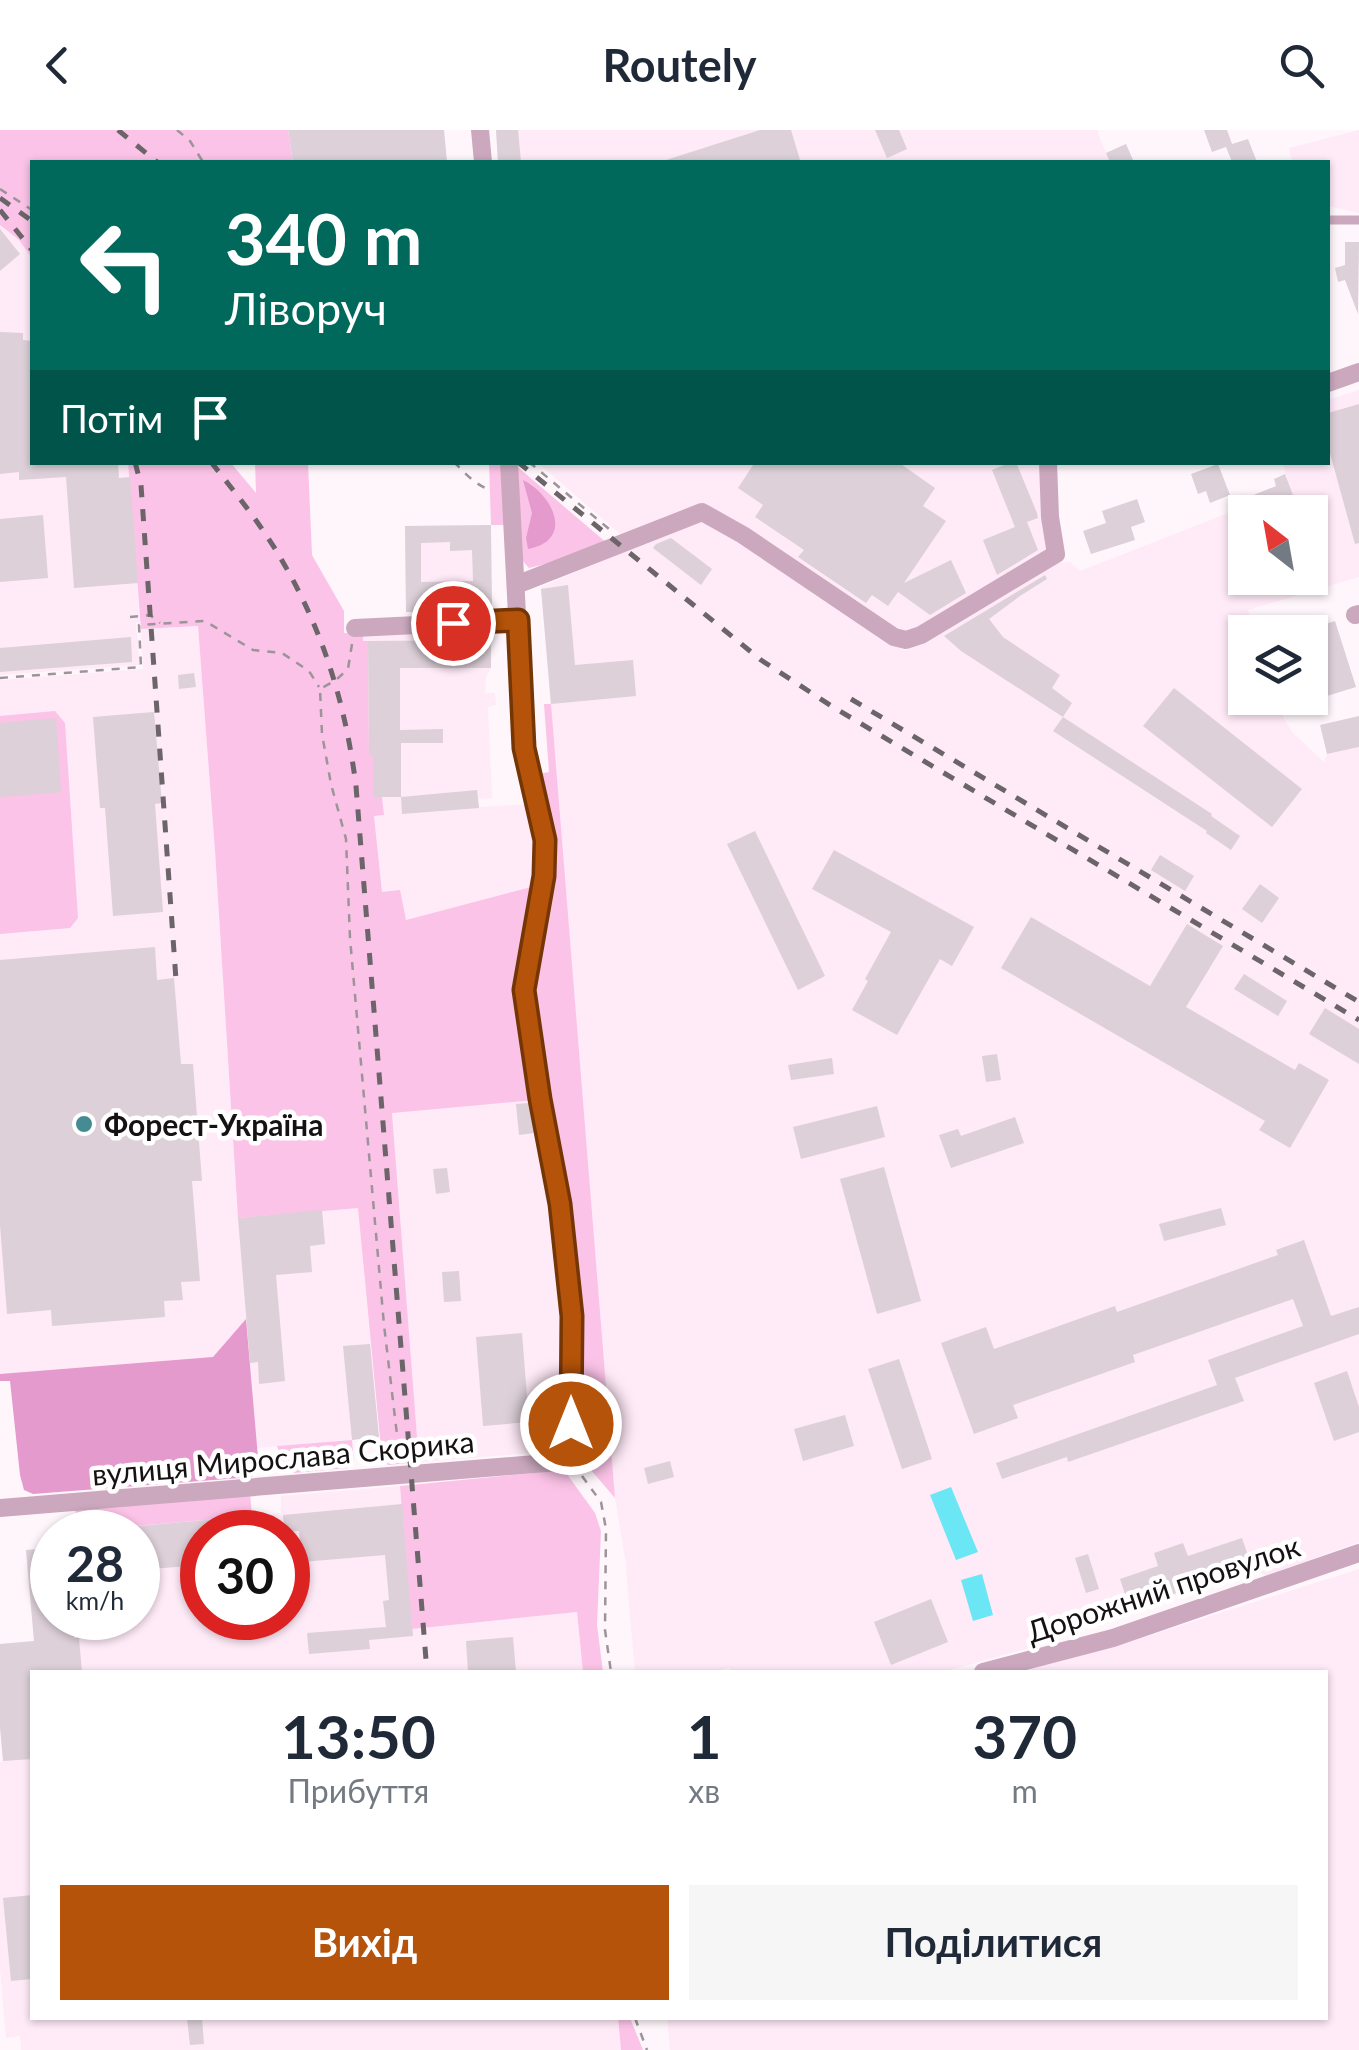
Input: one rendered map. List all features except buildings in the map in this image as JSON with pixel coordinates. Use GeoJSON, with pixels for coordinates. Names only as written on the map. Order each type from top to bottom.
{"type":"FeatureCollection","features":[{"type":"Feature","properties":{"kind":"street"},"geometry":{"type":"LineString","coordinates":[[480,130],[483,160]]}},
{"type":"Feature","properties":{"kind":"street"},"geometry":{"type":"LineString","coordinates":[[1330,383],[1359,372]]}},
{"type":"Feature","properties":{"kind":"street"},"geometry":{"type":"LineString","coordinates":[[509,465],[524,748],[545,840],[544,876],[524,990],[560,1204],[570,1297],[571,1461]]}},
{"type":"Feature","properties":{"kind":"street"},"geometry":{"type":"LineString","coordinates":[[516,585],[702,512],[906,640],[921,635],[1056,554],[1048,465]]}},
{"type":"Feature","properties":{"kind":"street"},"geometry":{"type":"LineString","coordinates":[[354,628],[518,620]]}},
{"type":"Feature","properties":{"kind":"street","name":"вулиця Мирослава Скорика"},"geometry":{"type":"LineString","coordinates":[[0,1508],[571,1461]]}},
{"type":"Feature","properties":{"kind":"street","name":"Дорожний провулок"},"geometry":{"type":"LineString","coordinates":[[990,1670],[1113,1638],[1359,1554]]}},
{"type":"Feature","properties":{"kind":"lane"},"geometry":{"type":"LineString","coordinates":[[1330,220],[1359,220]]}},
{"type":"Feature","properties":{"kind":"path"},"geometry":{"type":"LineString","coordinates":[[177,130],[190,141],[202,160]]}},
{"type":"Feature","properties":{"kind":"path"},"geometry":{"type":"LineString","coordinates":[[0,189],[30,209]]}},
{"type":"Feature","properties":{"kind":"path"},"geometry":{"type":"LineString","coordinates":[[457,465],[486,489],[502,490],[511,504]]}},
{"type":"Feature","properties":{"kind":"path"},"geometry":{"type":"LineString","coordinates":[[533,465],[626,543]]}},
{"type":"Feature","properties":{"kind":"path"},"geometry":{"type":"LineString","coordinates":[[130,617],[150,614],[162,624]]}},
{"type":"Feature","properties":{"kind":"path"},"geometry":{"type":"LineString","coordinates":[[0,678],[141,667],[139,625],[205,621],[252,650],[282,653],[310,671],[320,689],[330,784],[346,839],[350,938],[384,1326],[402,1474]]}},
{"type":"Feature","properties":{"kind":"path"},"geometry":{"type":"LineString","coordinates":[[320,689],[348,670],[354,628]]}},
{"type":"Feature","properties":{"kind":"path"},"geometry":{"type":"LineString","coordinates":[[571,1461],[600,1502],[606,1529],[605,1630],[611,1670]]}},
{"type":"Feature","properties":{"kind":"path"},"geometry":{"type":"LineString","coordinates":[[636,2020],[647,2050]]}},
{"type":"Feature","properties":{"kind":"shaded area"},"geometry":{"type":"Polygon","coordinates":[[[0,130],[288,130],[293,160],[30,160],[30,255],[0,225],[0,130]]]}},
{"type":"Feature","properties":{"kind":"shaded area"},"geometry":{"type":"Polygon","coordinates":[[[496,130],[1098,130],[1109,160],[498,160],[496,130]]]}},
{"type":"Feature","properties":{"kind":"shaded area"},"geometry":{"type":"Polygon","coordinates":[[[1359,130],[1359,213],[1330,206],[1330,160],[1292,160],[1289,148],[1359,130]]]}},
{"type":"Feature","properties":{"kind":"shaded area"},"geometry":{"type":"Polygon","coordinates":[[[0,225],[30,255],[30,465],[128,465],[140,665],[0,675],[0,225]]]}},
{"type":"Feature","properties":{"kind":"shaded area"},"geometry":{"type":"Polygon","coordinates":[[[1359,390],[1359,577],[1328,586],[1328,495],[1275,495],[1290,489],[1284,465],[1330,465],[1330,399],[1359,390]]]}},
{"type":"Feature","properties":{"kind":"shaded area"},"geometry":{"type":"Polygon","coordinates":[[[128,465],[233,465],[256,493],[255,465],[308,465],[312,555],[344,611],[344,633],[363,633],[363,641],[368,641],[369,755],[373,755],[384,815],[374,816],[382,892],[400,890],[406,920],[535,886],[518,988],[535,1100],[392,1113],[419,1462],[388,1465],[382,1459],[358,1208],[238,1218],[198,626],[141,629],[128,465]]]}},
{"type":"Feature","properties":{"kind":"shaded area"},"geometry":{"type":"Polygon","coordinates":[[[489,465],[501,465],[506,525],[491,525],[489,465]]]}},
{"type":"Feature","properties":{"kind":"shaded area"},"geometry":{"type":"Polygon","coordinates":[[[513,465],[608,544],[529,568],[520,558],[513,465]]]}},
{"type":"Feature","properties":{"kind":"shaded area"},"geometry":{"type":"Polygon","coordinates":[[[540,465],[1040,465],[1047,553],[909,633],[899,633],[706,505],[642,533],[620,534],[540,465]]]}},
{"type":"Feature","properties":{"kind":"shaded area"},"geometry":{"type":"Polygon","coordinates":[[[523,480],[550,506],[555,527],[543,544],[528,549],[526,538],[532,513],[523,480]]]}},
{"type":"Feature","properties":{"kind":"shaded area"},"geometry":{"type":"Polygon","coordinates":[[[1228,513],[1228,595],[1298,595],[1248,610],[1250,615],[1228,615],[1228,715],[1282,715],[1292,732],[1324,762],[1327,754],[1359,747],[1359,1542],[1266,1576],[1252,1567],[1119,1615],[1106,1604],[1082,1614],[1066,1633],[1029,1648],[950,1670],[635,1670],[625,1558],[615,1498],[541,587],[680,526],[706,521],[740,539],[905,651],[1050,563],[1070,562],[1080,571],[1228,513]]]}},
{"type":"Feature","properties":{"kind":"shaded area"},"geometry":{"type":"Polygon","coordinates":[[[491,525],[492,611],[406,612],[405,526],[491,525]]]}},
{"type":"Feature","properties":{"kind":"shaded area"},"geometry":{"type":"Polygon","coordinates":[[[198,626],[238,1218],[358,1207],[379,1437],[257,1448],[243,1461],[50,1377],[0,1381],[0,680],[143,669],[141,629],[198,626]]]}},
{"type":"Feature","properties":{"kind":"shaded area"},"geometry":{"type":"Polygon","coordinates":[[[492,628],[491,668],[485,693],[495,693],[496,705],[488,707],[492,798],[478,799],[479,807],[531,804],[539,841],[535,886],[405,920],[382,892],[374,815],[383,814],[382,797],[369,756],[368,641],[363,641],[363,633],[492,628]]]}},
{"type":"Feature","properties":{"kind":"shaded area"},"geometry":{"type":"Polygon","coordinates":[[[544,704],[551,704],[615,1498],[578,1455],[530,990],[551,878],[534,775],[549,772],[544,704]]]}},
{"type":"Feature","properties":{"kind":"shaded area"},"geometry":{"type":"Polygon","coordinates":[[[55,711],[65,723],[78,918],[70,928],[0,934],[0,716],[55,711]]]}},
{"type":"Feature","properties":{"kind":"shaded area"},"geometry":{"type":"Polygon","coordinates":[[[535,1100],[560,1317],[565,1435],[557,1451],[419,1462],[392,1112],[535,1100]]]}},
{"type":"Feature","properties":{"kind":"shaded area"},"geometry":{"type":"Polygon","coordinates":[[[246,1319],[259,1469],[252,1477],[33,1494],[24,1490],[10,1381],[0,1381],[0,1374],[213,1357],[246,1319]]]}},
{"type":"Feature","properties":{"kind":"shaded area"},"geometry":{"type":"Polygon","coordinates":[[[352,1440],[354,1462],[348,1468],[294,1473],[281,1458],[277,1446],[352,1440]]]}},
{"type":"Feature","properties":{"kind":"shaded area"},"geometry":{"type":"Polygon","coordinates":[[[564,1470],[595,1513],[601,1531],[597,1625],[603,1670],[583,1670],[577,1612],[412,1629],[400,1486],[564,1470]]]}},
{"type":"Feature","properties":{"kind":"shaded area"},"geometry":{"type":"Polygon","coordinates":[[[400,1486],[413,1629],[577,1612],[583,1670],[30,1670],[30,2020],[618,2020],[621,2050],[21,2050],[20,2036],[6,2038],[0,1969],[3,1761],[0,1644],[34,1640],[160,1640],[160,1524],[180,1522],[180,1640],[310,1640],[310,1510],[281,1510],[281,1496],[400,1486]]]}},
{"type":"Feature","properties":{"kind":"shaded area"},"geometry":{"type":"Polygon","coordinates":[[[250,1493],[251,1510],[180,1510],[180,1522],[160,1524],[160,1510],[75,1508],[250,1493]]]}},
{"type":"Feature","properties":{"kind":"shaded area"},"geometry":{"type":"Polygon","coordinates":[[[26,1550],[30,1550],[30,1596],[26,1550]]]}},
{"type":"Feature","properties":{"kind":"shaded area"},"geometry":{"type":"Polygon","coordinates":[[[1359,1569],[1359,2050],[670,2050],[667,2020],[1328,2020],[1328,1670],[1027,1670],[1359,1569]]]}},
{"type":"Feature","properties":{"kind":"shaded area"},"geometry":{"type":"Polygon","coordinates":[[[618,2020],[631,2020],[643,2050],[621,2050],[618,2020]]]}},
{"type":"Feature","properties":{"kind":"water"},"geometry":{"type":"Polygon","coordinates":[[[951,1487],[978,1552],[956,1560],[930,1495],[951,1487]]]}},
{"type":"Feature","properties":{"kind":"water"},"geometry":{"type":"Polygon","coordinates":[[[982,1574],[993,1615],[973,1621],[961,1580],[982,1574]]]}},
{"type":"Feature","properties":{"kind":"railway"},"geometry":{"type":"LineString","coordinates":[[118,130],[155,160]]}},
{"type":"Feature","properties":{"kind":"railway"},"geometry":{"type":"LineString","coordinates":[[0,198],[30,220]]}},
{"type":"Feature","properties":{"kind":"railway"},"geometry":{"type":"LineString","coordinates":[[0,210],[30,248]]}},
{"type":"Feature","properties":{"kind":"railway"},"geometry":{"type":"LineString","coordinates":[[136,465],[141,485],[176,980]]}},
{"type":"Feature","properties":{"kind":"railway"},"geometry":{"type":"LineString","coordinates":[[213,465],[268,538],[311,617],[331,671],[352,757],[427,1670]]}},
{"type":"Feature","properties":{"kind":"railway"},"geometry":{"type":"LineString","coordinates":[[522,465],[761,660],[833,707],[1359,1020]]}},
{"type":"Feature","properties":{"kind":"railway"},"geometry":{"type":"LineString","coordinates":[[851,699],[1359,1002]]}},
{"type":"Feature","properties":{"kind":"place","name":"Форест-Україна"},"geometry":{"type":"Point","coordinates":[84,1124]}},
{"type":"Feature","properties":{"kind":"route"},"geometry":{"type":"LineString","coordinates":[[453,623],[518,620],[524,748],[545,840],[544,876],[524,990],[560,1204],[572,1316],[571,1424]]}}]}
